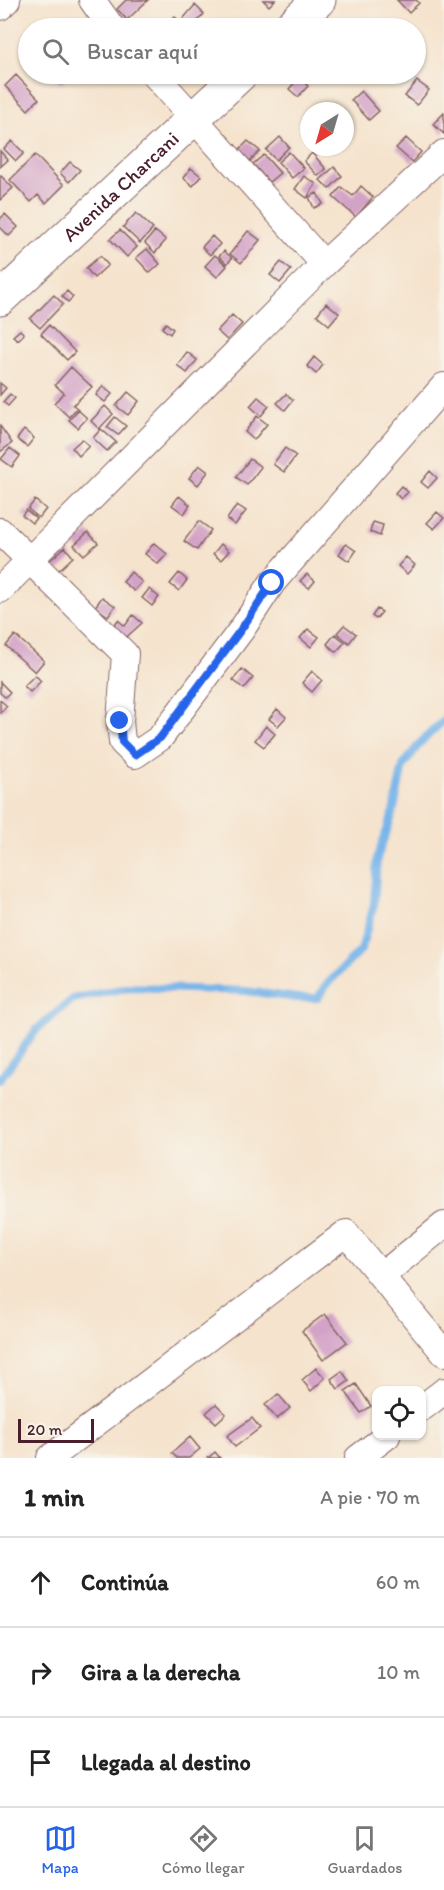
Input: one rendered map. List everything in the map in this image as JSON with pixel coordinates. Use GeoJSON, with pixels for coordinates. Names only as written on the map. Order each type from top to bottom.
{"type":"FeatureCollection","features":[{"type":"Feature","properties":{"kind":"main road"},"geometry":{"type":"LineString","coordinates":[[300,18],[319,0]]}},
{"type":"Feature","properties":{"kind":"main road","name":"Avenida Charcani"},"geometry":{"type":"LineString","coordinates":[[0,299],[230,84]]}},
{"type":"Feature","properties":{"kind":"street"},"geometry":{"type":"LineString","coordinates":[[0,6],[7,0]]}},
{"type":"Feature","properties":{"kind":"street"},"geometry":{"type":"LineString","coordinates":[[92,0],[105,18]]}},
{"type":"Feature","properties":{"kind":"street"},"geometry":{"type":"LineString","coordinates":[[164,84],[324,264]]}},
{"type":"Feature","properties":{"kind":"street"},"geometry":{"type":"LineString","coordinates":[[0,590],[324,264],[444,153]]}},
{"type":"Feature","properties":{"kind":"street"},"geometry":{"type":"LineString","coordinates":[[0,531],[125,654],[120,721],[122,742],[135,755],[160,738],[242,628],[272,583],[444,386]]}},
{"type":"Feature","properties":{"kind":"street"},"geometry":{"type":"LineString","coordinates":[[381,1276],[444,1225]]}},
{"type":"Feature","properties":{"kind":"street"},"geometry":{"type":"LineString","coordinates":[[50,1458],[346,1233],[444,1353]]}},
{"type":"Feature","properties":{"kind":"street"},"geometry":{"type":"LineString","coordinates":[[426,1405],[444,1391]]}},
{"type":"Feature","properties":{"kind":"street"},"geometry":{"type":"LineString","coordinates":[[358,1458],[382,1440]]}},
{"type":"Feature","properties":{"kind":"building"},"geometry":{"type":"Polygon","coordinates":[[[126,0],[148,0],[129,18],[125,18],[117,9],[126,0]]]}},
{"type":"Feature","properties":{"kind":"building"},"geometry":{"type":"Polygon","coordinates":[[[263,0],[275,0],[269,6],[263,0]]]}},
{"type":"Feature","properties":{"kind":"building"},"geometry":{"type":"Polygon","coordinates":[[[397,0],[416,0],[419,3],[409,13],[397,0]]]}},
{"type":"Feature","properties":{"kind":"building"},"geometry":{"type":"Polygon","coordinates":[[[195,5],[204,14],[200,18],[184,18],[195,5]]]}},
{"type":"Feature","properties":{"kind":"building"},"geometry":{"type":"Polygon","coordinates":[[[16,75],[18,84],[25,84],[39,99],[28,110],[5,86],[16,75]]]}},
{"type":"Feature","properties":{"kind":"building"},"geometry":{"type":"Polygon","coordinates":[[[294,84],[308,86],[298,97],[289,89],[294,84]]]}},
{"type":"Feature","properties":{"kind":"building"},"geometry":{"type":"Polygon","coordinates":[[[415,84],[421,84],[429,90],[417,105],[405,96],[415,84]]]}},
{"type":"Feature","properties":{"kind":"building"},"geometry":{"type":"Polygon","coordinates":[[[361,91],[379,111],[369,120],[351,100],[361,91]]]}},
{"type":"Feature","properties":{"kind":"building"},"geometry":{"type":"Polygon","coordinates":[[[444,113],[444,134],[433,124],[444,113]]]}},
{"type":"Feature","properties":{"kind":"building"},"geometry":{"type":"Polygon","coordinates":[[[280,137],[289,147],[276,160],[266,150],[280,137]]]}},
{"type":"Feature","properties":{"kind":"building"},"geometry":{"type":"Polygon","coordinates":[[[406,138],[421,152],[412,162],[396,148],[406,138]]]}},
{"type":"Feature","properties":{"kind":"building"},"geometry":{"type":"Polygon","coordinates":[[[12,141],[24,153],[16,161],[4,149],[12,141]]]}},
{"type":"Feature","properties":{"kind":"building"},"geometry":{"type":"Polygon","coordinates":[[[248,141],[260,151],[250,161],[239,150],[248,141]]]}},
{"type":"Feature","properties":{"kind":"building"},"geometry":{"type":"Polygon","coordinates":[[[0,151],[8,160],[0,167],[0,151]]]}},
{"type":"Feature","properties":{"kind":"building"},"geometry":{"type":"Polygon","coordinates":[[[289,152],[304,168],[292,178],[278,162],[289,152]]]}},
{"type":"Feature","properties":{"kind":"building"},"geometry":{"type":"Polygon","coordinates":[[[35,155],[64,185],[46,203],[38,195],[31,202],[10,180],[35,155]]]}},
{"type":"Feature","properties":{"kind":"building"},"geometry":{"type":"Polygon","coordinates":[[[264,155],[280,173],[269,182],[253,164],[264,155]]]}},
{"type":"Feature","properties":{"kind":"building"},"geometry":{"type":"Polygon","coordinates":[[[309,156],[315,156],[326,169],[318,176],[304,161],[309,156]]]}},
{"type":"Feature","properties":{"kind":"building"},"geometry":{"type":"Polygon","coordinates":[[[70,162],[80,170],[69,182],[60,173],[70,162]]]}},
{"type":"Feature","properties":{"kind":"building"},"geometry":{"type":"Polygon","coordinates":[[[334,167],[342,176],[329,189],[320,180],[334,167]]]}},
{"type":"Feature","properties":{"kind":"building"},"geometry":{"type":"Polygon","coordinates":[[[191,168],[201,176],[193,186],[183,178],[191,168]]]}},
{"type":"Feature","properties":{"kind":"building"},"geometry":{"type":"Polygon","coordinates":[[[0,175],[13,188],[0,200],[0,175]]]}},
{"type":"Feature","properties":{"kind":"building"},"geometry":{"type":"Polygon","coordinates":[[[304,176],[316,184],[307,198],[295,189],[304,176]]]}},
{"type":"Feature","properties":{"kind":"building"},"geometry":{"type":"Polygon","coordinates":[[[361,186],[373,197],[356,217],[333,197],[341,187],[353,196],[361,186]]]}},
{"type":"Feature","properties":{"kind":"building"},"geometry":{"type":"Polygon","coordinates":[[[317,193],[323,204],[314,208],[309,197],[317,193]]]}},
{"type":"Feature","properties":{"kind":"building"},"geometry":{"type":"Polygon","coordinates":[[[136,213],[153,229],[140,243],[123,227],[136,213]]]}},
{"type":"Feature","properties":{"kind":"building"},"geometry":{"type":"Polygon","coordinates":[[[5,214],[18,227],[9,236],[0,227],[0,219],[5,214]]]}},
{"type":"Feature","properties":{"kind":"building"},"geometry":{"type":"Polygon","coordinates":[[[120,230],[137,247],[127,257],[110,239],[120,230]]]}},
{"type":"Feature","properties":{"kind":"building"},"geometry":{"type":"Polygon","coordinates":[[[155,231],[166,240],[155,253],[145,243],[155,231]]]}},
{"type":"Feature","properties":{"kind":"building"},"geometry":{"type":"Polygon","coordinates":[[[248,231],[260,240],[241,263],[230,254],[248,231]]]}},
{"type":"Feature","properties":{"kind":"building"},"geometry":{"type":"Polygon","coordinates":[[[212,236],[220,244],[210,255],[202,247],[212,236]]]}},
{"type":"Feature","properties":{"kind":"building"},"geometry":{"type":"Polygon","coordinates":[[[147,249],[160,264],[150,273],[136,258],[147,249]]]}},
{"type":"Feature","properties":{"kind":"building"},"geometry":{"type":"Polygon","coordinates":[[[224,251],[232,258],[227,264],[219,256],[224,251]]]}},
{"type":"Feature","properties":{"kind":"building"},"geometry":{"type":"Polygon","coordinates":[[[215,255],[227,266],[217,277],[205,266],[215,255]]]}},
{"type":"Feature","properties":{"kind":"building"},"geometry":{"type":"Polygon","coordinates":[[[100,256],[108,265],[94,278],[86,268],[100,256]]]}},
{"type":"Feature","properties":{"kind":"building"},"geometry":{"type":"Polygon","coordinates":[[[281,262],[291,270],[280,283],[270,275],[281,262]]]}},
{"type":"Feature","properties":{"kind":"building"},"geometry":{"type":"Polygon","coordinates":[[[67,291],[73,297],[68,302],[62,296],[67,291]]]}},
{"type":"Feature","properties":{"kind":"building"},"geometry":{"type":"Polygon","coordinates":[[[54,295],[63,304],[40,328],[30,319],[54,295]]]}},
{"type":"Feature","properties":{"kind":"building"},"geometry":{"type":"Polygon","coordinates":[[[326,303],[339,313],[329,325],[317,315],[326,303]]]}},
{"type":"Feature","properties":{"kind":"building"},"geometry":{"type":"Polygon","coordinates":[[[232,315],[242,324],[227,340],[217,331],[232,315]]]}},
{"type":"Feature","properties":{"kind":"building"},"geometry":{"type":"Polygon","coordinates":[[[166,323],[173,329],[170,334],[162,328],[166,323]]]}},
{"type":"Feature","properties":{"kind":"building"},"geometry":{"type":"Polygon","coordinates":[[[49,325],[75,352],[67,360],[41,334],[49,325]]]}},
{"type":"Feature","properties":{"kind":"building"},"geometry":{"type":"Polygon","coordinates":[[[20,330],[24,334],[18,340],[13,336],[20,330]]]}},
{"type":"Feature","properties":{"kind":"building"},"geometry":{"type":"Polygon","coordinates":[[[187,352],[197,360],[187,373],[177,365],[187,352]]]}},
{"type":"Feature","properties":{"kind":"building"},"geometry":{"type":"Polygon","coordinates":[[[314,357],[323,365],[316,374],[307,366],[314,357]]]}},
{"type":"Feature","properties":{"kind":"building"},"geometry":{"type":"Polygon","coordinates":[[[71,367],[92,387],[73,405],[77,408],[69,417],[54,403],[64,393],[55,385],[71,367]]]}},
{"type":"Feature","properties":{"kind":"building"},"geometry":{"type":"Polygon","coordinates":[[[0,383],[6,388],[0,395],[0,383]]]}},
{"type":"Feature","properties":{"kind":"building"},"geometry":{"type":"Polygon","coordinates":[[[103,386],[112,394],[105,402],[96,395],[103,386]]]}},
{"type":"Feature","properties":{"kind":"building"},"geometry":{"type":"Polygon","coordinates":[[[128,392],[139,401],[128,415],[116,406],[128,392]]]}},
{"type":"Feature","properties":{"kind":"building"},"geometry":{"type":"Polygon","coordinates":[[[10,394],[15,398],[8,406],[3,402],[10,394]]]}},
{"type":"Feature","properties":{"kind":"building"},"geometry":{"type":"Polygon","coordinates":[[[286,394],[293,400],[285,410],[277,403],[286,394]]]}},
{"type":"Feature","properties":{"kind":"building"},"geometry":{"type":"Polygon","coordinates":[[[258,397],[269,406],[261,416],[250,406],[258,397]]]}},
{"type":"Feature","properties":{"kind":"building"},"geometry":{"type":"Polygon","coordinates":[[[105,406],[113,414],[99,429],[91,421],[105,406]]]}},
{"type":"Feature","properties":{"kind":"building"},"geometry":{"type":"Polygon","coordinates":[[[78,410],[87,418],[78,428],[69,420],[78,410]]]}},
{"type":"Feature","properties":{"kind":"building"},"geometry":{"type":"Polygon","coordinates":[[[257,416],[267,424],[254,440],[245,432],[257,416]]]}},
{"type":"Feature","properties":{"kind":"building"},"geometry":{"type":"Polygon","coordinates":[[[115,417],[126,426],[118,435],[107,427],[115,417]]]}},
{"type":"Feature","properties":{"kind":"building"},"geometry":{"type":"Polygon","coordinates":[[[0,426],[12,443],[0,452],[0,426]]]}},
{"type":"Feature","properties":{"kind":"building"},"geometry":{"type":"Polygon","coordinates":[[[101,429],[116,442],[107,451],[93,438],[101,429]]]}},
{"type":"Feature","properties":{"kind":"building"},"geometry":{"type":"Polygon","coordinates":[[[24,430],[34,438],[27,447],[17,439],[24,430]]]}},
{"type":"Feature","properties":{"kind":"building"},"geometry":{"type":"Polygon","coordinates":[[[82,439],[89,446],[79,456],[72,448],[82,439]]]}},
{"type":"Feature","properties":{"kind":"building"},"geometry":{"type":"Polygon","coordinates":[[[10,448],[20,456],[12,467],[1,459],[10,448]]]}},
{"type":"Feature","properties":{"kind":"building"},"geometry":{"type":"Polygon","coordinates":[[[285,448],[296,456],[284,472],[273,464],[285,448]]]}},
{"type":"Feature","properties":{"kind":"building"},"geometry":{"type":"Polygon","coordinates":[[[250,459],[261,467],[247,485],[236,477],[250,459]]]}},
{"type":"Feature","properties":{"kind":"building"},"geometry":{"type":"Polygon","coordinates":[[[199,465],[208,472],[198,485],[189,478],[199,465]]]}},
{"type":"Feature","properties":{"kind":"building"},"geometry":{"type":"Polygon","coordinates":[[[430,471],[437,478],[428,488],[421,482],[430,471]]]}},
{"type":"Feature","properties":{"kind":"building"},"geometry":{"type":"Polygon","coordinates":[[[401,486],[408,492],[401,499],[395,493],[401,486]]]}},
{"type":"Feature","properties":{"kind":"building"},"geometry":{"type":"Polygon","coordinates":[[[179,496],[190,505],[184,514],[172,505],[179,496]]]}},
{"type":"Feature","properties":{"kind":"building"},"geometry":{"type":"Polygon","coordinates":[[[35,500],[46,509],[39,518],[28,509],[35,500]]]}},
{"type":"Feature","properties":{"kind":"building"},"geometry":{"type":"Polygon","coordinates":[[[237,505],[246,511],[235,525],[227,519],[237,505]]]}},
{"type":"Feature","properties":{"kind":"building"},"geometry":{"type":"Polygon","coordinates":[[[26,510],[36,518],[32,523],[22,515],[26,510]]]}},
{"type":"Feature","properties":{"kind":"building"},"geometry":{"type":"Polygon","coordinates":[[[437,512],[444,518],[434,529],[427,523],[437,512]]]}},
{"type":"Feature","properties":{"kind":"building"},"geometry":{"type":"Polygon","coordinates":[[[199,521],[211,530],[197,550],[184,541],[199,521]]]}},
{"type":"Feature","properties":{"kind":"building"},"geometry":{"type":"Polygon","coordinates":[[[373,522],[383,525],[380,536],[370,532],[373,522]]]}},
{"type":"Feature","properties":{"kind":"building"},"geometry":{"type":"Polygon","coordinates":[[[88,532],[98,543],[84,555],[74,545],[88,532]]]}},
{"type":"Feature","properties":{"kind":"building"},"geometry":{"type":"Polygon","coordinates":[[[154,543],[167,554],[158,564],[145,554],[154,543]]]}},
{"type":"Feature","properties":{"kind":"building"},"geometry":{"type":"Polygon","coordinates":[[[221,544],[229,551],[221,560],[213,554],[221,544]]]}},
{"type":"Feature","properties":{"kind":"building"},"geometry":{"type":"Polygon","coordinates":[[[346,544],[356,551],[349,561],[339,554],[346,544]]]}},
{"type":"Feature","properties":{"kind":"building"},"geometry":{"type":"Polygon","coordinates":[[[65,547],[73,557],[56,573],[47,563],[65,547]]]}},
{"type":"Feature","properties":{"kind":"building"},"geometry":{"type":"Polygon","coordinates":[[[406,557],[415,565],[407,574],[398,566],[406,557]]]}},
{"type":"Feature","properties":{"kind":"building"},"geometry":{"type":"Polygon","coordinates":[[[131,572],[142,582],[134,591],[123,582],[131,572]]]}},
{"type":"Feature","properties":{"kind":"building"},"geometry":{"type":"Polygon","coordinates":[[[179,573],[187,580],[179,591],[170,584],[179,573]]]}},
{"type":"Feature","properties":{"kind":"building"},"geometry":{"type":"Polygon","coordinates":[[[307,574],[315,581],[309,588],[300,581],[307,574]]]}},
{"type":"Feature","properties":{"kind":"building"},"geometry":{"type":"Polygon","coordinates":[[[149,589],[159,597],[152,606],[142,598],[149,589]]]}},
{"type":"Feature","properties":{"kind":"building"},"geometry":{"type":"Polygon","coordinates":[[[102,597],[115,606],[108,616],[95,607],[102,597]]]}},
{"type":"Feature","properties":{"kind":"building"},"geometry":{"type":"Polygon","coordinates":[[[377,609],[382,612],[376,619],[372,616],[377,609]]]}},
{"type":"Feature","properties":{"kind":"building"},"geometry":{"type":"Polygon","coordinates":[[[133,615],[142,623],[121,642],[109,632],[118,620],[125,626],[133,615]]]}},
{"type":"Feature","properties":{"kind":"building"},"geometry":{"type":"Polygon","coordinates":[[[344,625],[356,634],[349,643],[337,633],[344,625]]]}},
{"type":"Feature","properties":{"kind":"building"},"geometry":{"type":"Polygon","coordinates":[[[308,629],[319,637],[311,647],[300,638],[308,629]]]}},
{"type":"Feature","properties":{"kind":"building"},"geometry":{"type":"Polygon","coordinates":[[[335,634],[345,642],[336,652],[327,644],[335,634]]]}},
{"type":"Feature","properties":{"kind":"building"},"geometry":{"type":"Polygon","coordinates":[[[15,635],[44,661],[35,672],[6,646],[15,635]]]}},
{"type":"Feature","properties":{"kind":"building"},"geometry":{"type":"Polygon","coordinates":[[[242,669],[253,678],[244,689],[233,680],[242,669]]]}},
{"type":"Feature","properties":{"kind":"building"},"geometry":{"type":"Polygon","coordinates":[[[312,671],[322,680],[312,692],[302,683],[312,671]]]}},
{"type":"Feature","properties":{"kind":"building"},"geometry":{"type":"Polygon","coordinates":[[[35,675],[41,681],[30,692],[24,686],[35,675]]]}},
{"type":"Feature","properties":{"kind":"building"},"geometry":{"type":"Polygon","coordinates":[[[0,682],[10,692],[5,697],[0,693],[0,682]]]}},
{"type":"Feature","properties":{"kind":"building"},"geometry":{"type":"Polygon","coordinates":[[[0,700],[7,706],[0,713],[0,700]]]}},
{"type":"Feature","properties":{"kind":"building"},"geometry":{"type":"Polygon","coordinates":[[[277,709],[286,717],[278,726],[269,719],[277,709]]]}},
{"type":"Feature","properties":{"kind":"building"},"geometry":{"type":"Polygon","coordinates":[[[266,726],[275,734],[264,747],[255,740],[266,726]]]}},
{"type":"Feature","properties":{"kind":"building"},"geometry":{"type":"Polygon","coordinates":[[[325,1314],[347,1342],[323,1360],[302,1331],[325,1314]]]}},
{"type":"Feature","properties":{"kind":"building"},"geometry":{"type":"Polygon","coordinates":[[[316,1368],[325,1378],[311,1391],[302,1380],[316,1368]]]}},
{"type":"Feature","properties":{"kind":"building"},"geometry":{"type":"Polygon","coordinates":[[[342,1371],[349,1381],[338,1389],[331,1379],[342,1371]]]}},
{"type":"Feature","properties":{"kind":"building"},"geometry":{"type":"Polygon","coordinates":[[[356,1384],[371,1406],[361,1413],[345,1391],[356,1384]]]}},
{"type":"Feature","properties":{"kind":"building"},"geometry":{"type":"Polygon","coordinates":[[[278,1394],[290,1408],[277,1419],[265,1405],[278,1394]]]}},
{"type":"Feature","properties":{"kind":"building"},"geometry":{"type":"Polygon","coordinates":[[[216,1404],[226,1414],[216,1423],[206,1413],[216,1404]]]}},
{"type":"Feature","properties":{"kind":"building"},"geometry":{"type":"Polygon","coordinates":[[[252,1418],[260,1428],[235,1447],[227,1436],[252,1418]]]}},
{"type":"Feature","properties":{"kind":"building"},"geometry":{"type":"Polygon","coordinates":[[[190,1437],[200,1449],[189,1458],[177,1458],[172,1453],[190,1437]]]}},
{"type":"Feature","properties":{"kind":"building"},"geometry":{"type":"Polygon","coordinates":[[[215,1452],[220,1458],[208,1458],[215,1452]]]}},
{"type":"Feature","properties":{"kind":"waterway"},"geometry":{"type":"LineString","coordinates":[[0,1079],[37,1029],[73,999],[130,987],[246,991],[297,998],[318,998],[325,986],[361,950],[374,905],[377,858],[393,813],[403,766],[420,743],[444,720]]}},
{"type":"Feature","properties":{"kind":"route"},"geometry":{"type":"LineString","coordinates":[[120,721],[122,742],[135,755],[160,738],[242,628],[272,583]]}}]}
